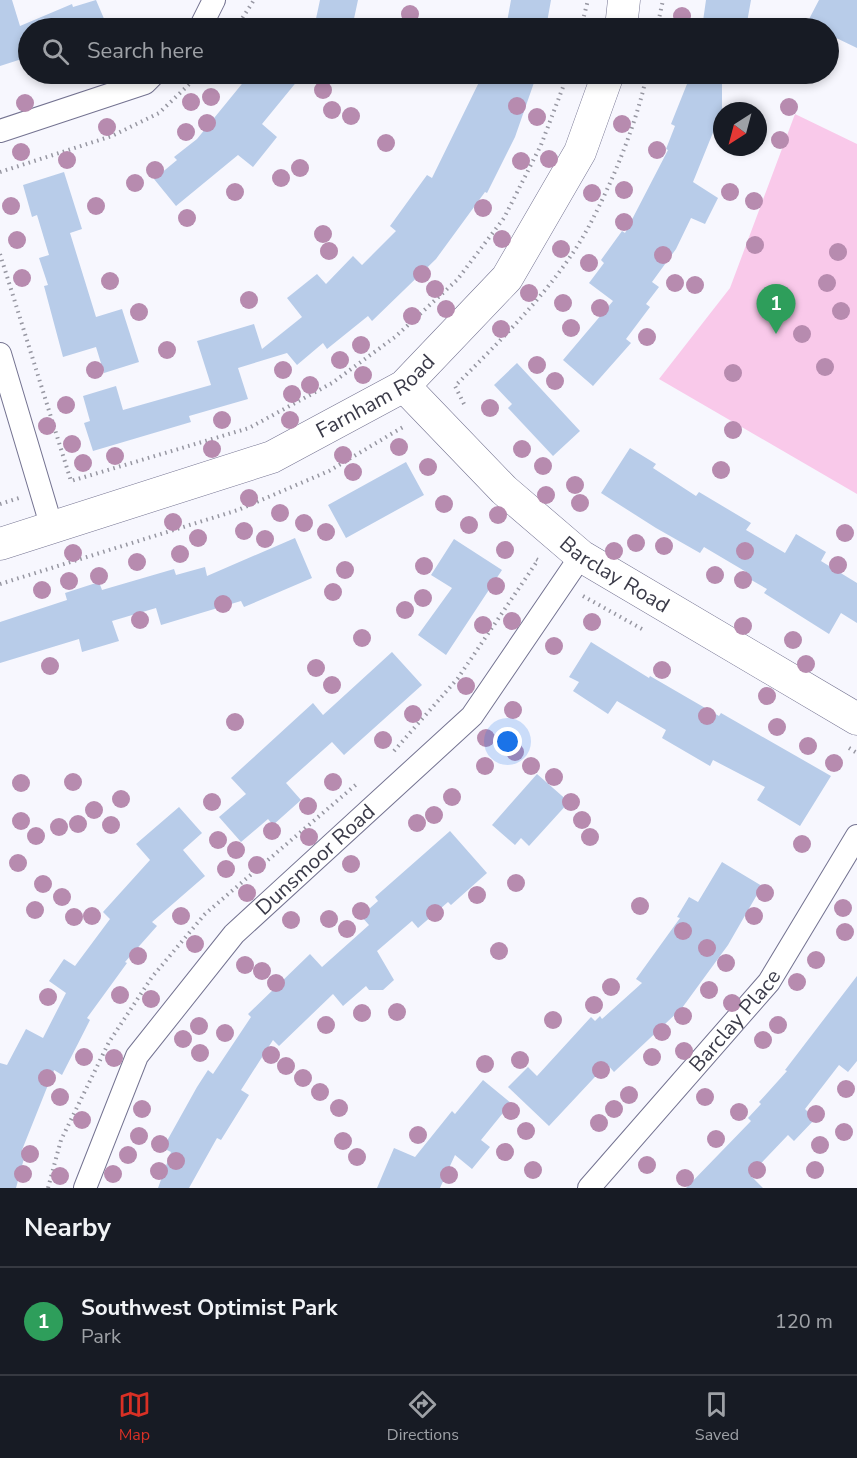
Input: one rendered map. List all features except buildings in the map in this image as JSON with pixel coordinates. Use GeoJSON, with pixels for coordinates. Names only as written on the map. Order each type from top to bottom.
{"type":"FeatureCollection","features":[{"type":"Feature","properties":{"kind":"street"},"geometry":{"type":"LineString","coordinates":[[205,18],[214,0]]}},
{"type":"Feature","properties":{"kind":"street"},"geometry":{"type":"LineString","coordinates":[[622,18],[624,0]]}},
{"type":"Feature","properties":{"kind":"street"},"geometry":{"type":"LineString","coordinates":[[0,131],[142,84]]}},
{"type":"Feature","properties":{"kind":"street","name":"Farnham Road"},"geometry":{"type":"LineString","coordinates":[[0,544],[272,457],[404,386],[507,278],[580,152],[604,84]]}},
{"type":"Feature","properties":{"kind":"street"},"geometry":{"type":"LineString","coordinates":[[0,354],[52,528]]}},
{"type":"Feature","properties":{"kind":"street","name":"Barclay Road"},"geometry":{"type":"LineString","coordinates":[[404,386],[504,490],[581,556],[857,719]]}},
{"type":"Feature","properties":{"kind":"street","name":"Dunsmoor Road"},"geometry":{"type":"LineString","coordinates":[[85,1188],[137,1056],[234,934],[472,716],[581,556]]}},
{"type":"Feature","properties":{"kind":"street","name":"Barclay Place"},"geometry":{"type":"LineString","coordinates":[[589,1188],[770,982],[857,836]]}},
{"type":"Feature","properties":{"kind":"path"},"geometry":{"type":"LineString","coordinates":[[242,18],[254,0]]}},
{"type":"Feature","properties":{"kind":"path"},"geometry":{"type":"LineString","coordinates":[[584,18],[588,0]]}},
{"type":"Feature","properties":{"kind":"path"},"geometry":{"type":"LineString","coordinates":[[659,18],[663,0]]}},
{"type":"Feature","properties":{"kind":"path"},"geometry":{"type":"LineString","coordinates":[[0,172],[112,136],[159,113],[190,84]]}},
{"type":"Feature","properties":{"kind":"path"},"geometry":{"type":"LineString","coordinates":[[0,254],[71,481],[249,428],[332,383],[395,337],[457,280],[504,218],[542,144],[564,84]]}},
{"type":"Feature","properties":{"kind":"path"},"geometry":{"type":"LineString","coordinates":[[470,410],[456,386],[508,333],[588,229],[616,166],[645,84]]}},
{"type":"Feature","properties":{"kind":"path"},"geometry":{"type":"LineString","coordinates":[[0,584],[238,510],[329,471],[406,425]]}},
{"type":"Feature","properties":{"kind":"path"},"geometry":{"type":"LineString","coordinates":[[0,504],[24,496]]}},
{"type":"Feature","properties":{"kind":"path"},"geometry":{"type":"LineString","coordinates":[[387,758],[458,678],[538,560],[530,553]]}},
{"type":"Feature","properties":{"kind":"path"},"geometry":{"type":"LineString","coordinates":[[48,1188],[61,1140],[89,1081],[109,1042],[152,977],[205,914],[360,782]]}},
{"type":"Feature","properties":{"kind":"shaded area"},"geometry":{"type":"Polygon","coordinates":[[[795,114],[857,144],[857,494],[659,379],[730,288],[795,114]]]}},
{"type":"Feature","properties":{"kind":"place","name":"Southwest Optimist Park"},"geometry":{"type":"Point","coordinates":[776,334]}}]}
